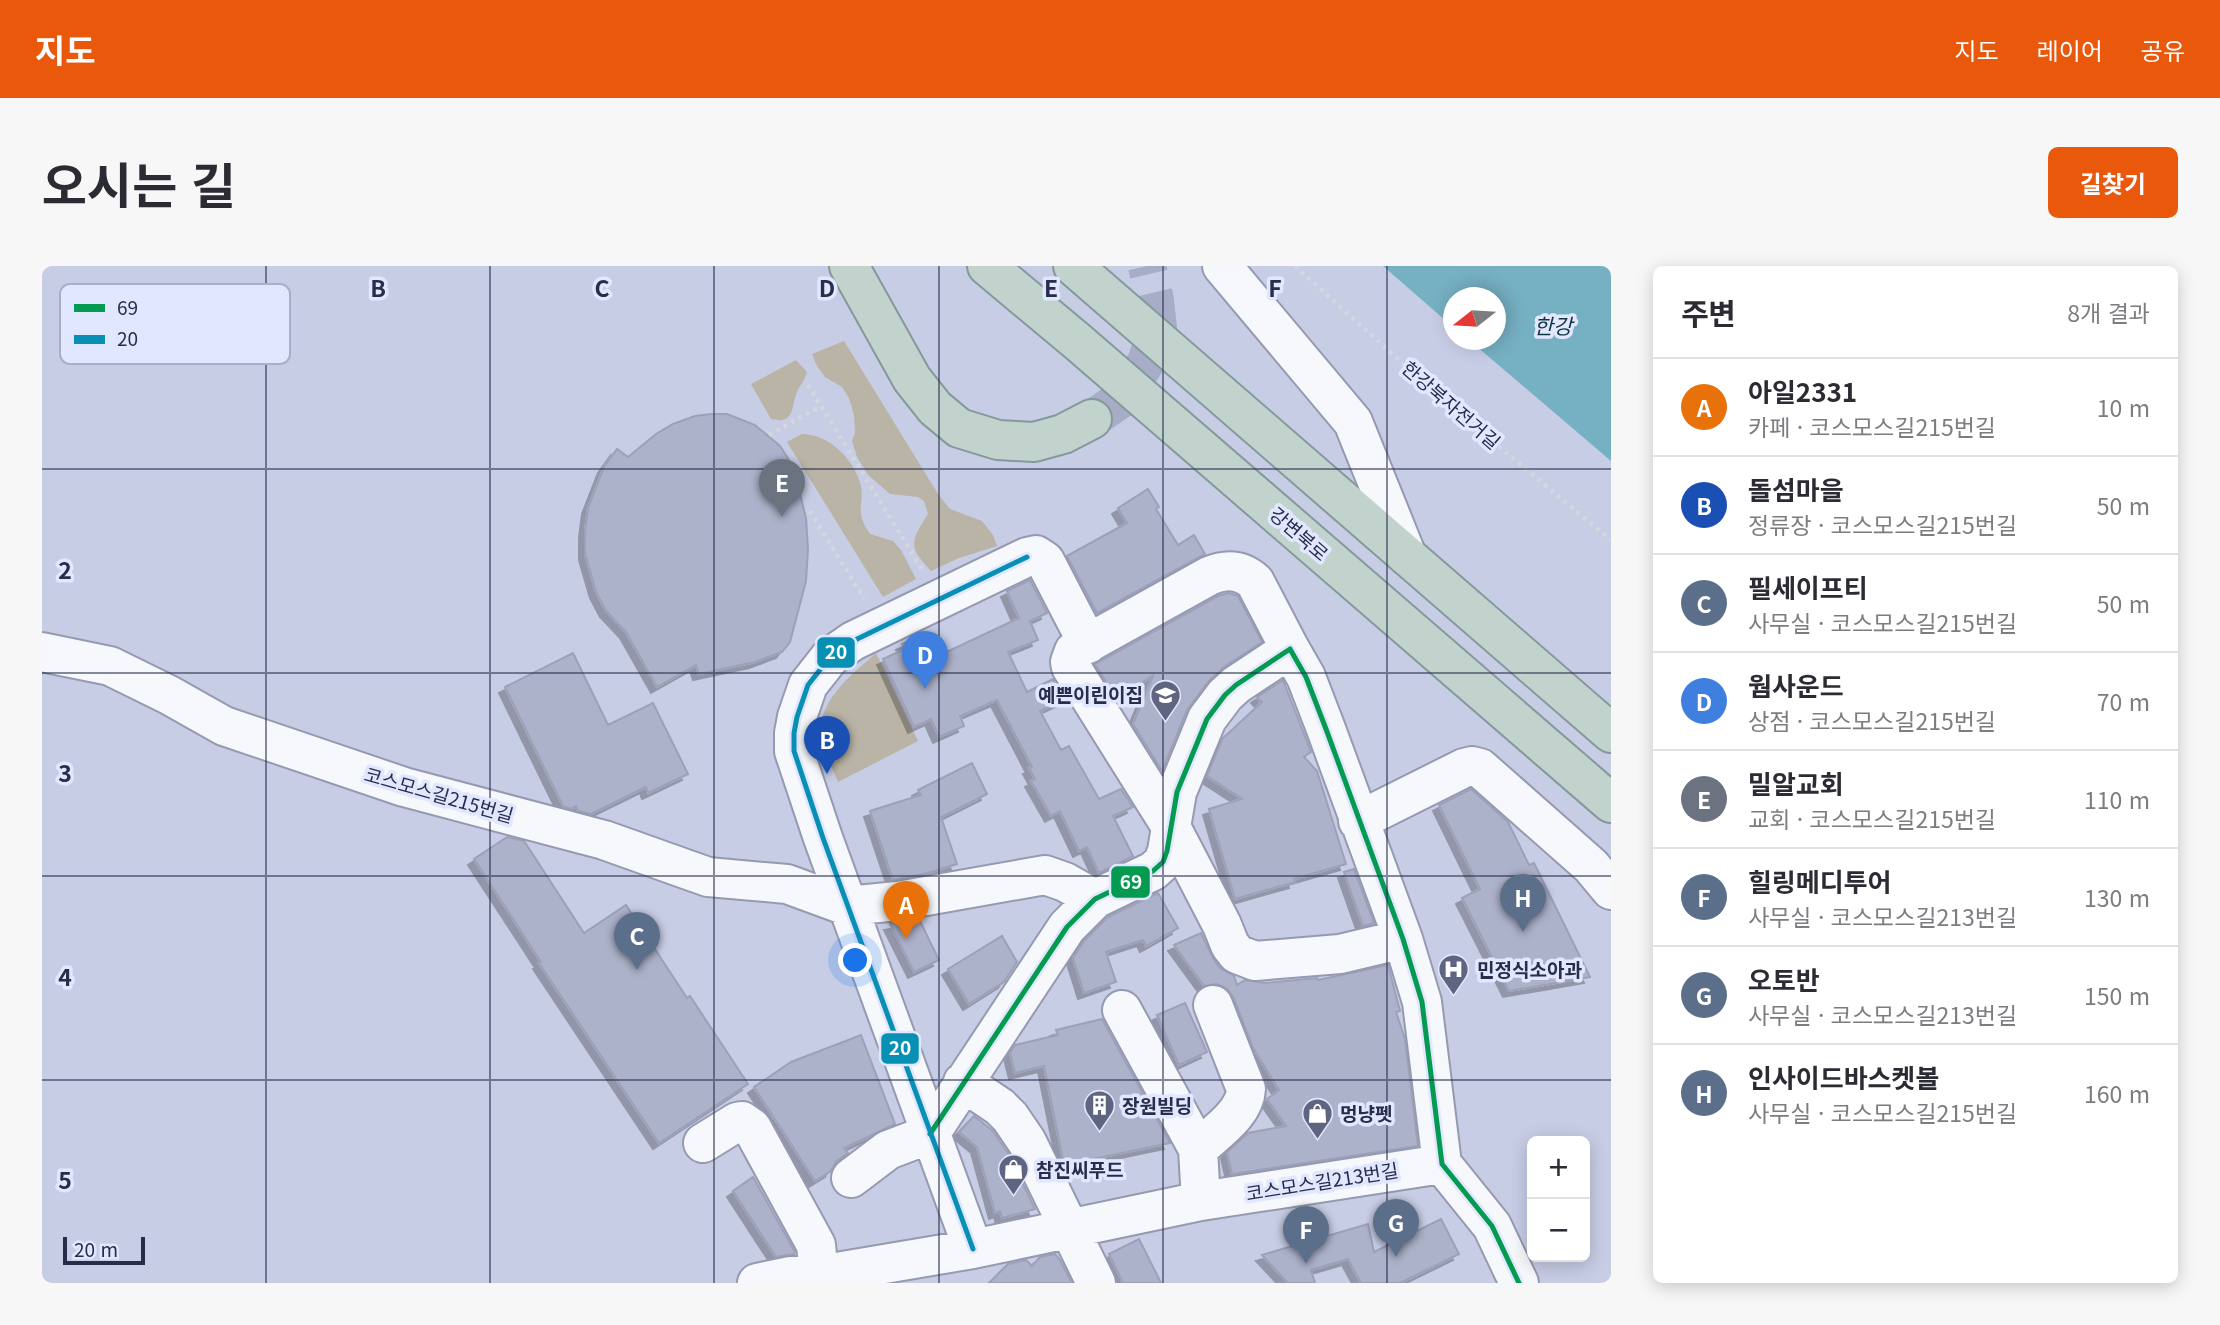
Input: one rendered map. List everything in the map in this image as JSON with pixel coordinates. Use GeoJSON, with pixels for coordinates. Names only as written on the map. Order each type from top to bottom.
{"type":"FeatureCollection","features":[{"type":"Feature","properties":{"kind":"highway"},"geometry":{"type":"LineString","coordinates":[[849,266],[912,379],[934,408],[959,428],[998,440],[1034,442],[1063,434],[1092,419]]}},
{"type":"Feature","properties":{"kind":"highway","name":"강변북로"},"geometry":{"type":"LineString","coordinates":[[987,266],[1611,803]]}},
{"type":"Feature","properties":{"kind":"highway"},"geometry":{"type":"LineString","coordinates":[[1073,266],[1611,733]]}},
{"type":"Feature","properties":{"kind":"street"},"geometry":{"type":"LineString","coordinates":[[1222,266],[1353,422],[1407,556]]}},
{"type":"Feature","properties":{"kind":"street"},"geometry":{"type":"LineString","coordinates":[[973,1249],[847,906],[794,751],[794,733],[808,685],[830,657],[853,640],[1027,557],[1036,555],[1045,561],[1088,644]]}},
{"type":"Feature","properties":{"kind":"street"},"geometry":{"type":"LineString","coordinates":[[1402,939],[1351,953],[1255,961],[1237,954],[1170,825],[1071,667],[1074,651],[1219,572],[1230,571],[1247,575],[1255,582],[1306,677],[1402,939],[1422,1002],[1442,1164],[1492,1226],[1519,1283]]}},
{"type":"Feature","properties":{"kind":"street"},"geometry":{"type":"LineString","coordinates":[[851,1178],[888,1150],[930,1134],[1068,927],[1096,899],[1153,871],[1163,862],[1177,792],[1199,733],[1211,713],[1236,685],[1290,649]]}},
{"type":"Feature","properties":{"kind":"street","name":"코스모스길215번길"},"geometry":{"type":"LineString","coordinates":[[42,652],[110,666],[224,726],[404,788],[604,840],[708,877],[787,884],[847,906],[898,901],[1037,875],[1056,878],[1096,899]]}},
{"type":"Feature","properties":{"kind":"street"},"geometry":{"type":"LineString","coordinates":[[1358,821],[1464,768],[1480,768],[1591,866],[1611,890]]}},
{"type":"Feature","properties":{"kind":"street"},"geometry":{"type":"LineString","coordinates":[[1198,1149],[1238,1111],[1246,1089],[1213,1006]]}},
{"type":"Feature","properties":{"kind":"street"},"geometry":{"type":"LineString","coordinates":[[1122,1010],[1198,1149],[1201,1201]]}},
{"type":"Feature","properties":{"kind":"street"},"geometry":{"type":"LineString","coordinates":[[963,1082],[991,1100],[1010,1117],[1027,1142],[1096,1283]]}},
{"type":"Feature","properties":{"kind":"street"},"geometry":{"type":"LineString","coordinates":[[703,1143],[737,1122],[742,1121],[752,1128],[816,1244],[817,1279]]}},
{"type":"Feature","properties":{"kind":"street","name":"코스모스길213번길"},"geometry":{"type":"LineString","coordinates":[[757,1283],[790,1276],[817,1279],[1201,1201],[1442,1164]]}},
{"type":"Feature","properties":{"kind":"path","name":"한강북자전거길"},"geometry":{"type":"LineString","coordinates":[[1294,266],[1450,406],[1611,540]]}},
{"type":"Feature","properties":{"kind":"path"},"geometry":{"type":"LineString","coordinates":[[808,385],[940,599]]}},
{"type":"Feature","properties":{"kind":"path"},"geometry":{"type":"LineString","coordinates":[[769,435],[821,406]]}},
{"type":"Feature","properties":{"kind":"path"},"geometry":{"type":"LineString","coordinates":[[810,511],[881,626]]}},
{"type":"Feature","properties":{"kind":"shaded area"},"geometry":{"type":"Polygon","coordinates":[[[844,341],[938,494],[950,509],[982,521],[993,535],[997,546],[959,558],[931,571],[923,562],[914,543],[928,514],[924,501],[918,497],[890,494],[868,475],[857,457],[852,441],[855,433],[854,415],[849,398],[842,387],[825,377],[812,354],[844,341]]]}},
{"type":"Feature","properties":{"kind":"shaded area"},"geometry":{"type":"Polygon","coordinates":[[[796,360],[807,372],[791,413],[784,419],[771,419],[751,384],[796,360]]]}},
{"type":"Feature","properties":{"kind":"shaded area"},"geometry":{"type":"Polygon","coordinates":[[[802,434],[822,438],[847,458],[861,486],[863,522],[870,534],[893,541],[901,550],[916,579],[883,597],[787,442],[802,434]]]}},
{"type":"Feature","properties":{"kind":"shaded area"},"geometry":{"type":"Polygon","coordinates":[[[876,653],[918,741],[838,782],[822,742],[821,723],[838,689],[876,653]]]}},
{"type":"Feature","properties":{"kind":"water","name":"한강"},"geometry":{"type":"Polygon","coordinates":[[[1383,266],[1611,266],[1611,461],[1481,350],[1506,350],[1506,287],[1443,287],[1443,318],[1383,266]]]}},
{"type":"Feature","properties":{"kind":"building"},"geometry":{"type":"Polygon","coordinates":[[[727,414],[755,425],[780,446],[789,460],[806,518],[806,581],[790,642],[782,652],[755,662],[699,674],[696,665],[657,687],[626,632],[606,611],[596,592],[585,554],[588,508],[604,467],[617,449],[628,457],[673,424],[695,416],[727,414]]]}},
{"type":"Feature","properties":{"kind":"building"},"geometry":{"type":"Polygon","coordinates":[[[1148,489],[1159,507],[1156,509],[1178,545],[1194,535],[1205,554],[1097,613],[1067,556],[1127,523],[1118,508],[1148,489]]]}},
{"type":"Feature","properties":{"kind":"building"},"geometry":{"type":"Polygon","coordinates":[[[1030,580],[1047,613],[1030,621],[1038,640],[1008,652],[1027,692],[1053,679],[1065,699],[1040,711],[1061,750],[1069,746],[1099,799],[1121,789],[1133,807],[1113,816],[1133,856],[1099,873],[1087,847],[1079,851],[1060,811],[1051,816],[1031,781],[1035,779],[1029,768],[1032,767],[997,700],[960,716],[964,726],[939,737],[931,719],[914,727],[883,659],[905,649],[902,644],[924,634],[934,658],[1019,618],[1007,591],[1030,580]]]}},
{"type":"Feature","properties":{"kind":"building"},"geometry":{"type":"Polygon","coordinates":[[[1229,593],[1238,596],[1262,642],[1224,667],[1208,682],[1187,710],[1162,771],[1133,724],[1153,676],[1116,698],[1095,664],[1218,596],[1229,593]]]}},
{"type":"Feature","properties":{"kind":"building"},"geometry":{"type":"Polygon","coordinates":[[[573,653],[608,725],[653,703],[688,774],[648,793],[646,787],[591,814],[578,811],[576,806],[571,809],[563,806],[505,687],[573,653]]]}},
{"type":"Feature","properties":{"kind":"building"},"geometry":{"type":"Polygon","coordinates":[[[1283,680],[1311,752],[1304,757],[1317,771],[1346,864],[1235,899],[1209,809],[1242,799],[1207,776],[1222,739],[1262,702],[1257,697],[1283,680]]]}},
{"type":"Feature","properties":{"kind":"building"},"geometry":{"type":"Polygon","coordinates":[[[972,763],[987,794],[941,817],[957,864],[893,880],[870,811],[921,795],[918,790],[972,763]]]}},
{"type":"Feature","properties":{"kind":"building"},"geometry":{"type":"Polygon","coordinates":[[[1471,789],[1508,822],[1529,865],[1534,863],[1590,977],[1509,991],[1462,898],[1480,889],[1439,805],[1471,789]]]}},
{"type":"Feature","properties":{"kind":"building"},"geometry":{"type":"Polygon","coordinates":[[[507,837],[524,841],[584,933],[626,905],[748,1084],[659,1143],[539,963],[541,962],[474,859],[507,837]]]}},
{"type":"Feature","properties":{"kind":"building"},"geometry":{"type":"Polygon","coordinates":[[[1354,869],[1374,923],[1363,926],[1344,872],[1354,869]]]}},
{"type":"Feature","properties":{"kind":"building"},"geometry":{"type":"Polygon","coordinates":[[[1158,893],[1178,928],[1146,946],[1143,940],[1106,952],[1116,982],[1084,993],[1073,958],[1084,941],[1108,917],[1158,893]]]}},
{"type":"Feature","properties":{"kind":"building"},"geometry":{"type":"Polygon","coordinates":[[[919,919],[939,960],[914,972],[890,924],[919,919]]]}},
{"type":"Feature","properties":{"kind":"building"},"geometry":{"type":"Polygon","coordinates":[[[1201,933],[1213,958],[1220,968],[1234,976],[1237,985],[1245,980],[1265,983],[1318,980],[1388,965],[1400,1011],[1396,1012],[1405,1039],[1418,1146],[1232,1174],[1227,1152],[1248,1133],[1286,1126],[1267,1099],[1279,1090],[1253,1048],[1233,996],[1226,988],[1217,984],[1204,986],[1174,945],[1201,933]]]}},
{"type":"Feature","properties":{"kind":"building"},"geometry":{"type":"Polygon","coordinates":[[[1002,936],[1017,962],[1004,982],[969,1004],[948,969],[1002,936]]]}},
{"type":"Feature","properties":{"kind":"building"},"geometry":{"type":"Polygon","coordinates":[[[1185,1003],[1207,1052],[1179,1065],[1157,1015],[1185,1003]]]}},
{"type":"Feature","properties":{"kind":"building"},"geometry":{"type":"Polygon","coordinates":[[[1102,1019],[1170,1143],[1064,1165],[1044,1066],[1015,1073],[1010,1053],[1015,1045],[1058,1035],[1056,1030],[1102,1019]]]}},
{"type":"Feature","properties":{"kind":"building"},"geometry":{"type":"Polygon","coordinates":[[[861,1035],[895,1124],[844,1148],[848,1153],[837,1161],[831,1171],[815,1181],[754,1087],[791,1062],[861,1035]]]}},
{"type":"Feature","properties":{"kind":"building"},"geometry":{"type":"Polygon","coordinates":[[[974,1116],[993,1131],[1008,1153],[1035,1209],[1002,1218],[1000,1211],[995,1213],[977,1147],[959,1132],[974,1116]]]}},
{"type":"Feature","properties":{"kind":"building"},"geometry":{"type":"Polygon","coordinates":[[[753,1177],[794,1254],[776,1257],[733,1191],[753,1177]]]}},
{"type":"Feature","properties":{"kind":"building"},"geometry":{"type":"Polygon","coordinates":[[[1441,1219],[1459,1254],[1400,1283],[1361,1283],[1348,1259],[1311,1270],[1315,1283],[1288,1283],[1262,1255],[1368,1224],[1374,1252],[1441,1219]]]}},
{"type":"Feature","properties":{"kind":"building"},"geometry":{"type":"Polygon","coordinates":[[[1139,1239],[1161,1283],[1123,1283],[1109,1254],[1139,1239]]]}},
{"type":"Feature","properties":{"kind":"building"},"geometry":{"type":"Polygon","coordinates":[[[1055,1254],[1072,1283],[989,1283],[1008,1264],[1026,1260],[1032,1266],[1040,1257],[1055,1254]]]}},
{"type":"Feature","properties":{"kind":"tunnel"},"geometry":{"type":"LineString","coordinates":[[1092,419],[1124,397],[1146,362],[1158,328],[1147,266]]}},
{"type":"Feature","properties":{"kind":"transit line","name":"20"},"geometry":{"type":"LineString","coordinates":[[973,1249],[823,838],[794,751],[794,733],[808,685],[830,657],[853,641],[1027,557]]}},
{"type":"Feature","properties":{"kind":"transit line","name":"69"},"geometry":{"type":"LineString","coordinates":[[930,1134],[1067,927],[1095,899],[1153,871],[1163,862],[1177,792],[1207,719],[1236,685],[1290,649],[1306,677],[1326,729],[1403,939],[1422,1002],[1442,1164],[1492,1226],[1519,1283]]}},
{"type":"Feature","properties":{"kind":"place","name":"밀알교회"},"geometry":{"type":"Point","coordinates":[782,517]}},
{"type":"Feature","properties":{"kind":"place","name":"웜사운드"},"geometry":{"type":"Point","coordinates":[925,689]}},
{"type":"Feature","properties":{"kind":"place","name":"예쁜이린이집"},"geometry":{"type":"Point","coordinates":[1166,722]}},
{"type":"Feature","properties":{"kind":"place","name":"돌섬마을"},"geometry":{"type":"Point","coordinates":[827,774]}},
{"type":"Feature","properties":{"kind":"place","name":"인사이드바스켓볼"},"geometry":{"type":"Point","coordinates":[1523,932]}},
{"type":"Feature","properties":{"kind":"place","name":"아일2331"},"geometry":{"type":"Point","coordinates":[906,939]}},
{"type":"Feature","properties":{"kind":"place","name":"필세이프티"},"geometry":{"type":"Point","coordinates":[637,970]}},
{"type":"Feature","properties":{"kind":"place","name":"민정식소아과"},"geometry":{"type":"Point","coordinates":[1454,997]}},
{"type":"Feature","properties":{"kind":"place","name":"장원빌딩"},"geometry":{"type":"Point","coordinates":[1099,1133]}},
{"type":"Feature","properties":{"kind":"place","name":"멍냥펫"},"geometry":{"type":"Point","coordinates":[1317,1141]}},
{"type":"Feature","properties":{"kind":"place","name":"참진씨푸드"},"geometry":{"type":"Point","coordinates":[1013,1197]}},
{"type":"Feature","properties":{"kind":"place","name":"오토반"},"geometry":{"type":"Point","coordinates":[1396,1257]}},
{"type":"Feature","properties":{"kind":"place","name":"힐링메디투어"},"geometry":{"type":"Point","coordinates":[1306,1264]}}]}
